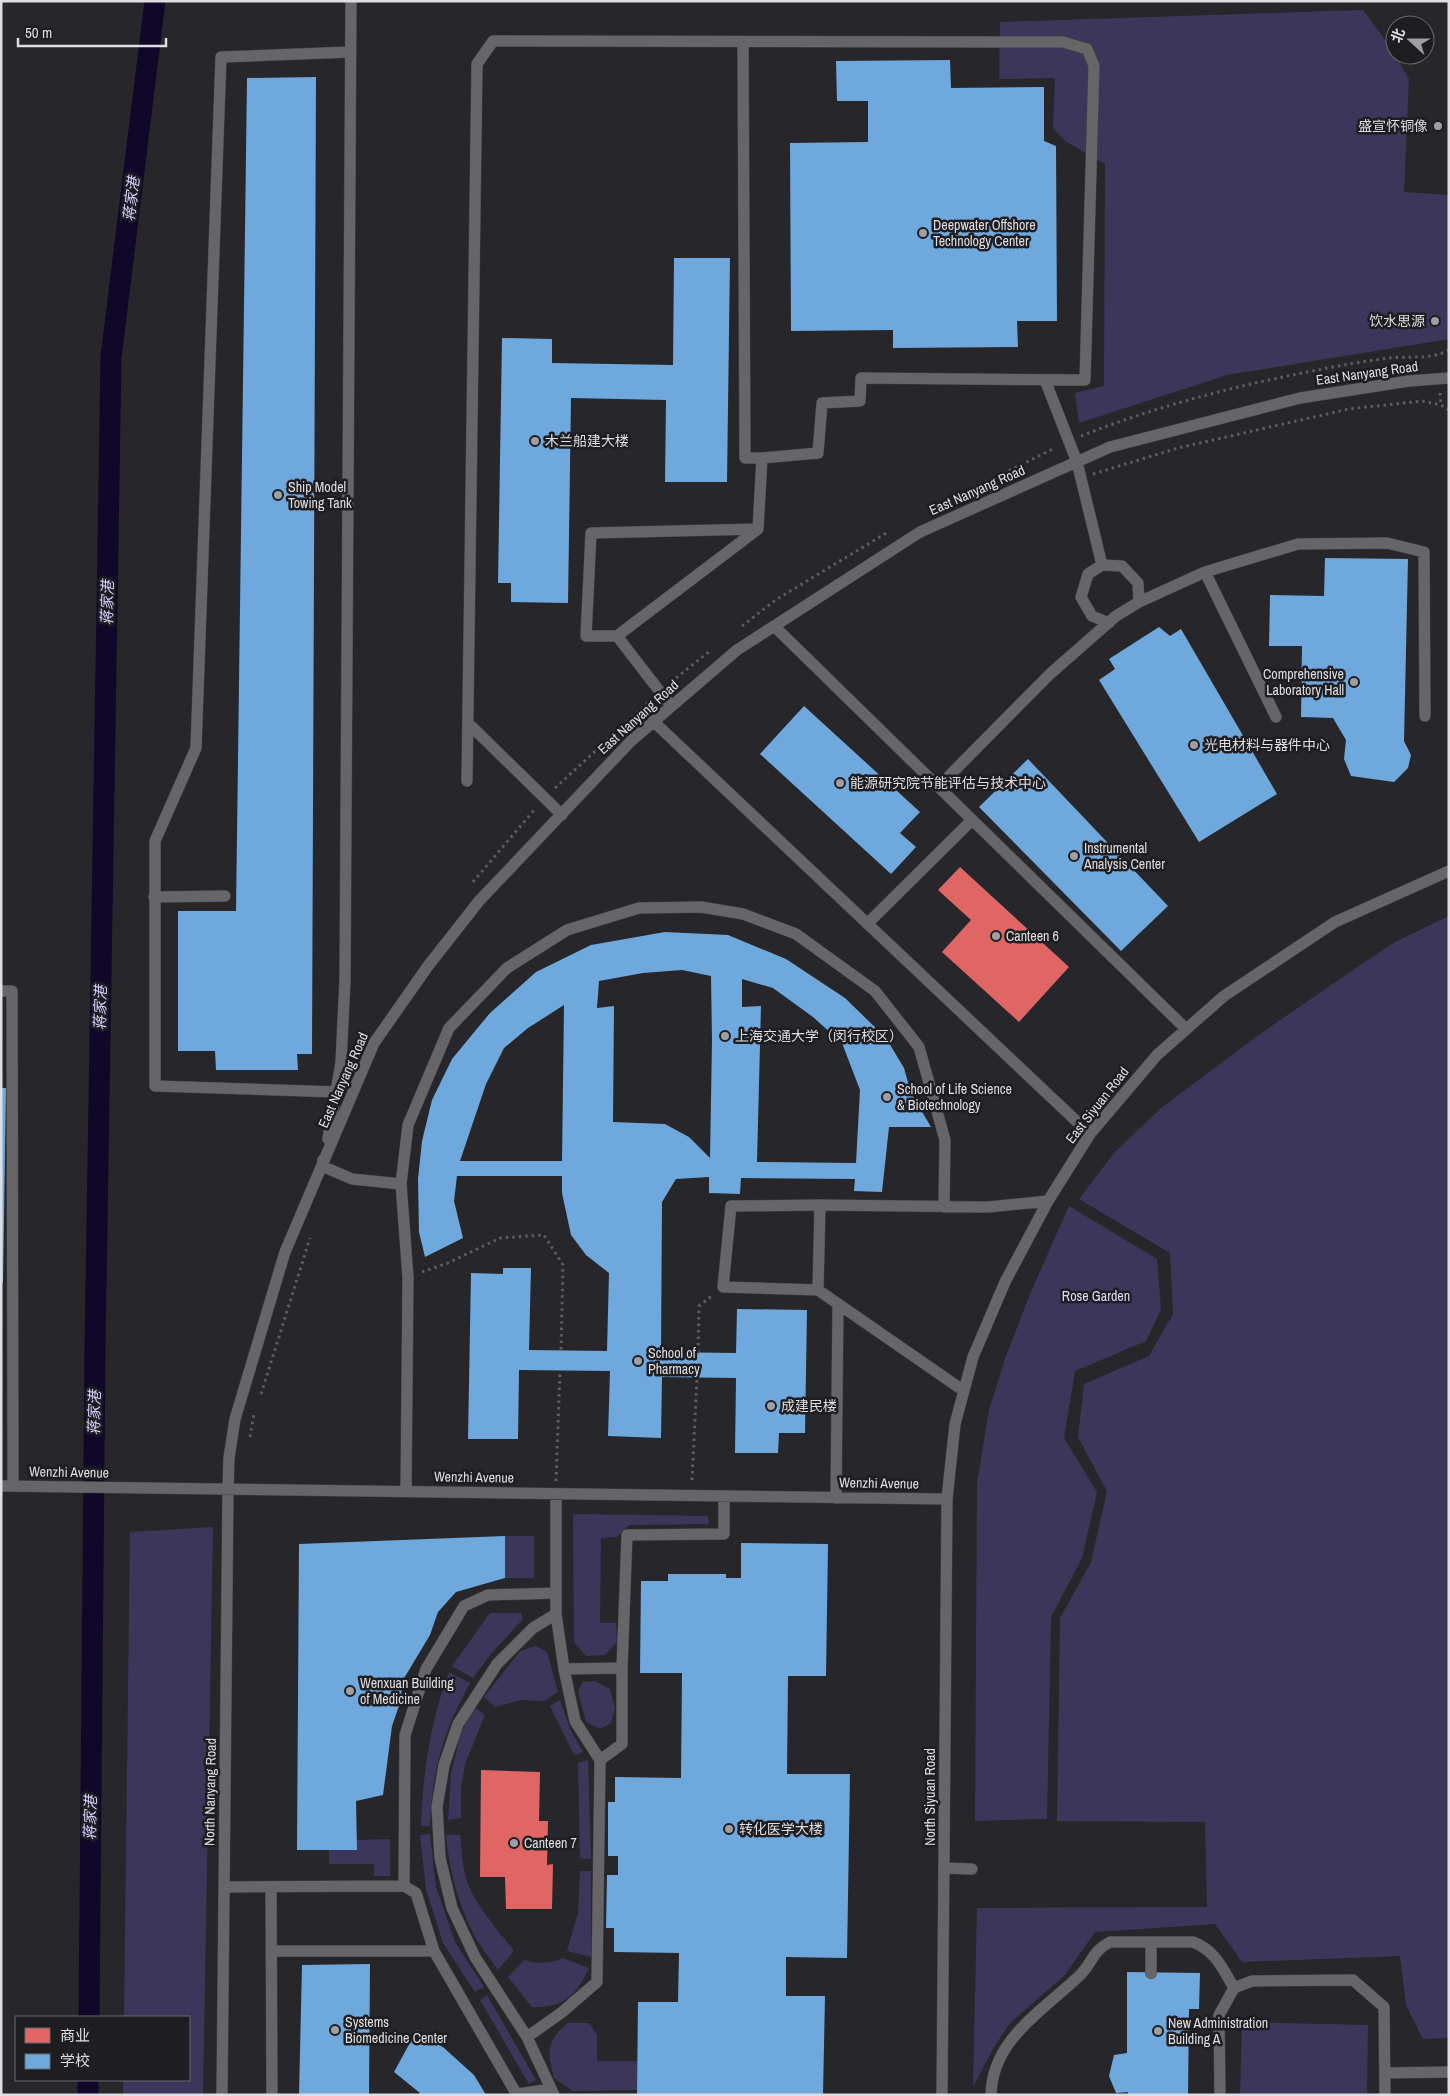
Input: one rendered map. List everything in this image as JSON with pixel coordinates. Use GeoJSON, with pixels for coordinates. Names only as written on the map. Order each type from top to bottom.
{"type":"FeatureCollection","features":[{"type":"Feature","properties":{"kind":"lane"},"geometry":{"type":"LineString","coordinates":[[351,1],[345,980],[342,1062],[338,1092],[322,1166],[352,1179],[401,1184]]}},
{"type":"Feature","properties":{"kind":"lane"},"geometry":{"type":"LineString","coordinates":[[467,781],[477,64],[493,41],[1063,42],[1087,49],[1094,66],[1085,380],[861,378],[860,401],[822,403],[818,453],[745,458],[743,42]]}},
{"type":"Feature","properties":{"kind":"lane"},"geometry":{"type":"LineString","coordinates":[[338,1092],[156,1086],[154,897],[155,841],[196,748],[221,57],[350,52]]}},
{"type":"Feature","properties":{"kind":"lane","name":"East Nanyang Road"},"geometry":{"type":"LineString","coordinates":[[228,1489],[229,1458],[235,1419],[285,1252],[374,1043],[428,966],[478,901],[562,815],[597,774],[631,741],[737,650],[920,532],[1110,447],[1300,398],[1399,382],[1449,378]]}},
{"type":"Feature","properties":{"kind":"lane"},"geometry":{"type":"LineString","coordinates":[[1046,380],[1077,462],[1102,565]]}},
{"type":"Feature","properties":{"kind":"lane"},"geometry":{"type":"LineString","coordinates":[[758,529],[591,533],[586,636],[617,636],[758,529],[762,458]]}},
{"type":"Feature","properties":{"kind":"lane"},"geometry":{"type":"LineString","coordinates":[[938,787],[1050,674],[1109,623],[1139,602],[1205,572],[1298,544],[1387,543],[1424,552],[1425,716]]}},
{"type":"Feature","properties":{"kind":"lane"},"geometry":{"type":"LineString","coordinates":[[1109,623],[1092,616],[1081,597],[1088,574],[1102,565],[1122,566],[1138,582],[1139,602]]}},
{"type":"Feature","properties":{"kind":"lane"},"geometry":{"type":"LineString","coordinates":[[1205,572],[1276,717]]}},
{"type":"Feature","properties":{"kind":"lane"},"geometry":{"type":"LineString","coordinates":[[774,626],[1186,1029]]}},
{"type":"Feature","properties":{"kind":"lane"},"geometry":{"type":"LineString","coordinates":[[617,636],[671,706]]}},
{"type":"Feature","properties":{"kind":"lane"},"geometry":{"type":"LineString","coordinates":[[653,722],[1090,1134]]}},
{"type":"Feature","properties":{"kind":"lane"},"geometry":{"type":"LineString","coordinates":[[468,724],[562,815]]}},
{"type":"Feature","properties":{"kind":"lane"},"geometry":{"type":"LineString","coordinates":[[867,924],[972,820]]}},
{"type":"Feature","properties":{"kind":"lane","name":"East Siyuan Road"},"geometry":{"type":"LineString","coordinates":[[947,1499],[955,1424],[973,1357],[1005,1282],[1048,1201],[1090,1134],[1157,1054],[1224,996],[1335,922],[1449,871]]}},
{"type":"Feature","properties":{"kind":"lane"},"geometry":{"type":"LineString","coordinates":[[154,897],[225,896]]}},
{"type":"Feature","properties":{"kind":"lane"},"geometry":{"type":"LineString","coordinates":[[406,1492],[408,1277],[401,1184],[408,1125],[449,1028],[507,968],[567,930],[639,908],[701,907],[743,914],[796,934],[876,992],[919,1047],[945,1140],[944,1207]]}},
{"type":"Feature","properties":{"kind":"lane"},"geometry":{"type":"LineString","coordinates":[[1,991],[12,991],[7,1486]]}},
{"type":"Feature","properties":{"kind":"lane"},"geometry":{"type":"LineString","coordinates":[[964,1391],[818,1290],[724,1287],[731,1206],[988,1207],[1048,1201]]}},
{"type":"Feature","properties":{"kind":"lane"},"geometry":{"type":"LineString","coordinates":[[818,1290],[820,1205]]}},
{"type":"Feature","properties":{"kind":"lane"},"geometry":{"type":"LineString","coordinates":[[836,1498],[838,1304]]}},
{"type":"Feature","properties":{"kind":"lane","name":"Wenzhi Avenue"},"geometry":{"type":"LineString","coordinates":[[7,1486],[947,1499]]}},
{"type":"Feature","properties":{"kind":"lane","name":"North Nanyang Road"},"geometry":{"type":"LineString","coordinates":[[222,2095],[228,1489]]}},
{"type":"Feature","properties":{"kind":"lane"},"geometry":{"type":"LineString","coordinates":[[527,2037],[561,2013],[597,1982],[600,1760],[575,1720],[564,1669],[556,1614],[556,1494]]}},
{"type":"Feature","properties":{"kind":"lane"},"geometry":{"type":"LineString","coordinates":[[600,1760],[622,1744],[622,1668],[627,1535],[724,1534],[724,1496]]}},
{"type":"Feature","properties":{"kind":"lane","name":"North Siyuan Road"},"geometry":{"type":"LineString","coordinates":[[942,2095],[947,1499]]}},
{"type":"Feature","properties":{"kind":"lane"},"geometry":{"type":"LineString","coordinates":[[404,1886],[405,1735],[426,1669],[464,1606],[488,1595],[556,1593]]}},
{"type":"Feature","properties":{"kind":"lane"},"geometry":{"type":"LineString","coordinates":[[224,1887],[404,1886],[416,1893],[434,1952],[517,2095],[552,2092],[527,2037],[475,1957],[452,1908],[440,1858],[438,1807],[444,1765],[458,1724],[497,1664],[533,1628],[556,1614]]}},
{"type":"Feature","properties":{"kind":"lane"},"geometry":{"type":"LineString","coordinates":[[564,1669],[622,1668]]}},
{"type":"Feature","properties":{"kind":"lane"},"geometry":{"type":"LineString","coordinates":[[944,1868],[972,1868]]}},
{"type":"Feature","properties":{"kind":"lane"},"geometry":{"type":"LineString","coordinates":[[271,1887],[272,2095]]}},
{"type":"Feature","properties":{"kind":"lane"},"geometry":{"type":"LineString","coordinates":[[991,2095],[991,2082],[1004,2051],[1017,2030],[1081,1974],[1098,1948],[1110,1942],[1193,1942],[1204,1946],[1213,1954],[1234,1988]]}},
{"type":"Feature","properties":{"kind":"lane"},"geometry":{"type":"LineString","coordinates":[[1150,1973],[1151,1942]]}},
{"type":"Feature","properties":{"kind":"lane"},"geometry":{"type":"LineString","coordinates":[[271,1951],[434,1952]]}},
{"type":"Feature","properties":{"kind":"lane"},"geometry":{"type":"LineString","coordinates":[[1220,2095],[1218,2016],[1234,1988],[1252,1981],[1353,1980],[1384,2007],[1385,2095]]}},
{"type":"Feature","properties":{"kind":"lane"},"geometry":{"type":"LineString","coordinates":[[1386,2073],[1449,2072]]}},
{"type":"Feature","properties":{"kind":"path"},"geometry":{"type":"LineString","coordinates":[[931,508],[1070,441],[1120,421],[1216,392],[1318,370],[1390,358],[1438,355],[1449,350]]}},
{"type":"Feature","properties":{"kind":"path"},"geometry":{"type":"LineString","coordinates":[[1081,478],[1178,448],[1349,409],[1422,401],[1441,405],[1449,410]]}},
{"type":"Feature","properties":{"kind":"path"},"geometry":{"type":"LineString","coordinates":[[738,629],[777,599],[891,531]]}},
{"type":"Feature","properties":{"kind":"path"},"geometry":{"type":"LineString","coordinates":[[469,886],[544,798],[660,692],[715,647]]}},
{"type":"Feature","properties":{"kind":"path"},"geometry":{"type":"LineString","coordinates":[[260,1395],[310,1235]]}},
{"type":"Feature","properties":{"kind":"path"},"geometry":{"type":"LineString","coordinates":[[408,1277],[448,1263],[500,1238],[544,1235],[563,1266],[561,1350]]}},
{"type":"Feature","properties":{"kind":"path"},"geometry":{"type":"LineString","coordinates":[[698,1352],[699,1306],[724,1287]]}},
{"type":"Feature","properties":{"kind":"path"},"geometry":{"type":"LineString","coordinates":[[556,1494],[560,1370]]}},
{"type":"Feature","properties":{"kind":"path"},"geometry":{"type":"LineString","coordinates":[[691,1496],[697,1378]]}},
{"type":"Feature","properties":{"kind":"path"},"geometry":{"type":"LineString","coordinates":[[249,1440],[257,1405]]}},
{"type":"Feature","properties":{"kind":"green space"},"geometry":{"type":"Polygon","coordinates":[[[1363,10],[1385,40],[1385,65],[1401,65],[1409,79],[1404,192],[1449,195],[1449,339],[1227,375],[1079,423],[1075,393],[1104,386],[1105,164],[1065,141],[1053,128],[1055,78],[999,79],[1000,22],[1363,10]]]}},
{"type":"Feature","properties":{"kind":"green space"},"geometry":{"type":"Polygon","coordinates":[[[1449,916],[1449,2038],[1423,2039],[1406,2005],[1400,1956],[1242,1962],[1215,1924],[1095,1932],[1064,1976],[1010,2023],[994,2047],[973,2087],[977,1908],[1207,1907],[1205,1822],[1057,1821],[1060,1618],[1091,1562],[1107,1491],[1078,1437],[1084,1384],[1149,1356],[1173,1314],[1170,1253],[1079,1199],[1114,1153],[1161,1108],[1260,1034],[1395,942],[1449,916]]]}},
{"type":"Feature","properties":{"kind":"green space","name":"Rose Garden"},"geometry":{"type":"Polygon","coordinates":[[[1069,1206],[1157,1259],[1161,1310],[1146,1341],[1075,1371],[1064,1438],[1097,1492],[1082,1558],[1051,1617],[1047,1819],[975,1821],[977,1484],[989,1410],[1005,1359],[1030,1294],[1069,1206]]]}},
{"type":"Feature","properties":{"kind":"green space"},"geometry":{"type":"Polygon","coordinates":[[[573,1514],[708,1516],[709,1524],[629,1525],[617,1537],[601,1538],[600,1623],[616,1623],[617,1642],[605,1655],[586,1656],[574,1642],[573,1514]]]}},
{"type":"Feature","properties":{"kind":"green space"},"geometry":{"type":"Polygon","coordinates":[[[213,1527],[203,2095],[123,2095],[123,2081],[190,2081],[190,2016],[124,2016],[130,1532],[213,1527]]]}},
{"type":"Feature","properties":{"kind":"green space"},"geometry":{"type":"Polygon","coordinates":[[[505,1536],[534,1536],[534,1578],[505,1578],[505,1536]]]}},
{"type":"Feature","properties":{"kind":"green space"},"geometry":{"type":"Polygon","coordinates":[[[490,1613],[521,1613],[523,1619],[490,1655],[473,1678],[452,1666],[490,1613]]]}},
{"type":"Feature","properties":{"kind":"green space"},"geometry":{"type":"Polygon","coordinates":[[[536,1646],[547,1652],[558,1692],[544,1701],[520,1700],[495,1707],[484,1697],[520,1651],[536,1646]]]}},
{"type":"Feature","properties":{"kind":"green space"},"geometry":{"type":"Polygon","coordinates":[[[449,1672],[470,1683],[446,1735],[436,1769],[430,1826],[421,1826],[432,1729],[449,1672]]]}},
{"type":"Feature","properties":{"kind":"green space"},"geometry":{"type":"Polygon","coordinates":[[[595,1681],[610,1689],[615,1708],[611,1723],[600,1729],[586,1722],[578,1691],[583,1682],[595,1681]]]}},
{"type":"Feature","properties":{"kind":"green space"},"geometry":{"type":"Polygon","coordinates":[[[560,1700],[570,1729],[583,1752],[574,1755],[550,1706],[560,1700]]]}},
{"type":"Feature","properties":{"kind":"green space"},"geometry":{"type":"Polygon","coordinates":[[[474,1707],[485,1715],[465,1764],[461,1789],[461,1818],[448,1820],[451,1774],[461,1733],[474,1707]]]}},
{"type":"Feature","properties":{"kind":"green space"},"geometry":{"type":"Polygon","coordinates":[[[588,1760],[591,1859],[580,1858],[578,1763],[588,1760]]]}},
{"type":"Feature","properties":{"kind":"green space"},"geometry":{"type":"Polygon","coordinates":[[[430,1834],[436,1887],[455,1942],[484,1987],[475,1992],[443,1943],[426,1889],[420,1835],[430,1834]]]}},
{"type":"Feature","properties":{"kind":"green space"},"geometry":{"type":"Polygon","coordinates":[[[446,1835],[460,1835],[464,1872],[472,1893],[483,1911],[514,1951],[498,1970],[475,1936],[462,1908],[449,1860],[446,1835]]]}},
{"type":"Feature","properties":{"kind":"green space"},"geometry":{"type":"Polygon","coordinates":[[[390,1839],[390,1876],[374,1876],[374,1864],[329,1864],[329,1850],[357,1850],[357,1840],[390,1839]]]}},
{"type":"Feature","properties":{"kind":"green space"},"geometry":{"type":"Polygon","coordinates":[[[580,1871],[591,1871],[591,1957],[567,1951],[578,1913],[580,1871]]]}},
{"type":"Feature","properties":{"kind":"green space"},"geometry":{"type":"Polygon","coordinates":[[[563,1958],[589,1968],[573,1993],[552,2005],[532,2007],[508,1977],[524,1960],[544,1963],[563,1958]]]}},
{"type":"Feature","properties":{"kind":"green space"},"geometry":{"type":"Polygon","coordinates":[[[487,1995],[536,2080],[529,2084],[480,2000],[487,1995]]]}},
{"type":"Feature","properties":{"kind":"green space"},"geometry":{"type":"Polygon","coordinates":[[[1242,2022],[1368,2025],[1367,2095],[1240,2095],[1242,2022]]]}},
{"type":"Feature","properties":{"kind":"green space"},"geometry":{"type":"Polygon","coordinates":[[[568,2023],[589,2023],[597,2035],[597,2061],[638,2061],[637,2090],[573,2091],[554,2078],[550,2060],[550,2047],[552,2041],[568,2023]]]}},
{"type":"Feature","properties":{"kind":"building: 商业","name":"Canteen 6"},"geometry":{"type":"Polygon","coordinates":[[[960,867],[1069,967],[1019,1022],[942,952],[971,920],[938,890],[960,867]]]}},
{"type":"Feature","properties":{"kind":"building: 商业","name":"Canteen 7"},"geometry":{"type":"Polygon","coordinates":[[[481,1770],[540,1772],[539,1821],[548,1821],[547,1865],[553,1864],[552,1909],[506,1909],[505,1877],[480,1877],[481,1770]]]}},
{"type":"Feature","properties":{"kind":"building: 学校","name":"Deepwater Offshore Technology Center"},"geometry":{"type":"Polygon","coordinates":[[[950,60],[951,88],[1044,87],[1044,141],[1056,146],[1057,321],[1017,321],[1018,347],[893,348],[893,330],[791,331],[790,143],[868,142],[868,101],[837,101],[836,61],[950,60]]]}},
{"type":"Feature","properties":{"kind":"building: 学校","name":"Ship Model Towing Tank"},"geometry":{"type":"Polygon","coordinates":[[[316,77],[312,1054],[297,1054],[298,1070],[216,1070],[215,1051],[178,1051],[178,911],[236,911],[247,78],[316,77]]]}},
{"type":"Feature","properties":{"kind":"building: 学校","name":"木兰船建大楼"},"geometry":{"type":"Polygon","coordinates":[[[674,258],[730,258],[727,482],[665,482],[666,400],[571,398],[568,603],[511,602],[511,583],[498,583],[502,338],[552,339],[552,363],[673,365],[674,258]]]}},
{"type":"Feature","properties":{"kind":"building: 学校","name":"Comprehensive Laboratory Hall"},"geometry":{"type":"Polygon","coordinates":[[[1325,558],[1408,559],[1404,741],[1411,755],[1408,768],[1394,782],[1351,776],[1344,759],[1346,740],[1333,718],[1301,717],[1302,646],[1269,646],[1270,595],[1324,596],[1325,558]]]}},
{"type":"Feature","properties":{"kind":"building: 学校","name":"光电材料与器件中心"},"geometry":{"type":"Polygon","coordinates":[[[1159,627],[1170,636],[1181,629],[1277,794],[1199,842],[1099,680],[1115,669],[1109,659],[1159,627]]]}},
{"type":"Feature","properties":{"kind":"building: 学校","name":"能源研究院节能评估与技术中心"},"geometry":{"type":"Polygon","coordinates":[[[804,706],[920,812],[900,833],[916,847],[891,874],[760,754],[804,706]]]}},
{"type":"Feature","properties":{"kind":"building: 学校","name":"Instrumental Analysis Center"},"geometry":{"type":"Polygon","coordinates":[[[1028,759],[1168,906],[1121,951],[979,807],[1028,759]]]}},
{"type":"Feature","properties":{"kind":"building: 学校"},"geometry":{"type":"Polygon","coordinates":[[[665,932],[728,935],[786,959],[845,998],[886,1038],[904,1068],[911,1093],[931,1127],[889,1127],[882,1192],[854,1191],[855,1179],[741,1178],[740,1194],[709,1193],[709,1177],[676,1179],[662,1202],[661,1352],[736,1353],[737,1309],[807,1310],[805,1433],[779,1433],[778,1453],[735,1453],[736,1378],[662,1377],[661,1438],[608,1436],[610,1371],[519,1370],[518,1439],[468,1439],[471,1273],[503,1274],[503,1268],[531,1268],[529,1350],[607,1351],[609,1273],[586,1255],[571,1235],[562,1193],[562,1176],[457,1176],[454,1201],[463,1238],[425,1257],[419,1232],[418,1179],[422,1141],[432,1100],[452,1059],[490,1013],[536,972],[591,945],[665,932]],[[682,970],[643,973],[599,981],[597,1008],[614,1006],[613,1122],[665,1124],[689,1137],[710,1158],[711,976],[682,970]],[[742,979],[742,1007],[761,1006],[757,1162],[856,1163],[860,1090],[842,1043],[813,1017],[773,988],[742,979]],[[564,1005],[528,1028],[504,1048],[486,1084],[460,1161],[562,1161],[564,1005]]]}},
{"type":"Feature","properties":{"kind":"building: 学校"},"geometry":{"type":"Polygon","coordinates":[[[1,1088],[6,1088],[3,1283],[1,1283],[1,1088]]]}},
{"type":"Feature","properties":{"kind":"building: 学校","name":"Wenxuan Building of Medicine"},"geometry":{"type":"Polygon","coordinates":[[[505,1536],[505,1578],[456,1592],[438,1612],[430,1635],[403,1680],[400,1703],[392,1726],[383,1795],[356,1801],[357,1850],[297,1850],[299,1544],[505,1536]]]}},
{"type":"Feature","properties":{"kind":"building: 学校","name":"转化医学大楼"},"geometry":{"type":"Polygon","coordinates":[[[741,1543],[828,1544],[826,1676],[788,1676],[787,1774],[850,1774],[847,1958],[786,1957],[786,1996],[825,1996],[823,2095],[637,2095],[638,2002],[678,2002],[679,1953],[614,1952],[614,1928],[606,1928],[607,1875],[618,1875],[618,1856],[608,1856],[608,1802],[615,1802],[615,1777],[681,1778],[682,1673],[640,1673],[641,1581],[668,1581],[668,1574],[726,1574],[726,1578],[741,1578],[741,1543]]]}},
{"type":"Feature","properties":{"kind":"building: 学校","name":"Systems Biomedicine Center"},"geometry":{"type":"Polygon","coordinates":[[[370,1964],[369,2095],[299,2095],[302,1965],[370,1964]]]}},
{"type":"Feature","properties":{"kind":"building: 学校","name":"New Administration Building A"},"geometry":{"type":"Polygon","coordinates":[[[1127,1972],[1200,1973],[1199,2009],[1189,2009],[1188,2095],[1128,2095],[1128,2092],[1116,2093],[1109,2076],[1114,2055],[1127,2053],[1127,1972]]]}},
{"type":"Feature","properties":{"kind":"building: 学校","name":"Systems Biomedicine Center"},"geometry":{"type":"Polygon","coordinates":[[[417,2030],[444,2048],[474,2075],[486,2095],[418,2095],[420,2093],[394,2072],[417,2030]]]}},
{"type":"Feature","properties":{"kind":"waterway","name":"蒋家港"},"geometry":{"type":"LineString","coordinates":[[89,2016],[95,1347],[111,357],[155,1]]}},
{"type":"Feature","properties":{"kind":"waterway","name":"蒋家港"},"geometry":{"type":"LineString","coordinates":[[88,2081],[88,2095]]}},
{"type":"Feature","properties":{"kind":"place","name":"盛宣怀铜像"},"geometry":{"type":"Point","coordinates":[1438,126]}},
{"type":"Feature","properties":{"kind":"place","name":"Deepwater Offshore Technology Center"},"geometry":{"type":"Point","coordinates":[923,233]}},
{"type":"Feature","properties":{"kind":"place","name":"饮水思源"},"geometry":{"type":"Point","coordinates":[1435,321]}},
{"type":"Feature","properties":{"kind":"place","name":"木兰船建大楼"},"geometry":{"type":"Point","coordinates":[535,441]}},
{"type":"Feature","properties":{"kind":"place","name":"Ship Model Towing Tank"},"geometry":{"type":"Point","coordinates":[278,495]}},
{"type":"Feature","properties":{"kind":"place","name":"Comprehensive Laboratory Hall"},"geometry":{"type":"Point","coordinates":[1354,682]}},
{"type":"Feature","properties":{"kind":"place","name":"光电材料与器件中心"},"geometry":{"type":"Point","coordinates":[1194,745]}},
{"type":"Feature","properties":{"kind":"place","name":"能源研究院节能评估与技术中心"},"geometry":{"type":"Point","coordinates":[840,783]}},
{"type":"Feature","properties":{"kind":"place","name":"Instrumental Analysis Center"},"geometry":{"type":"Point","coordinates":[1074,856]}},
{"type":"Feature","properties":{"kind":"place","name":"Canteen 6"},"geometry":{"type":"Point","coordinates":[996,936]}},
{"type":"Feature","properties":{"kind":"place","name":"上海交通大学（闵行校区）"},"geometry":{"type":"Point","coordinates":[725,1036]}},
{"type":"Feature","properties":{"kind":"place","name":"School of Life Science & Biotechnology"},"geometry":{"type":"Point","coordinates":[887,1097]}},
{"type":"Feature","properties":{"kind":"place","name":"School of Pharmacy"},"geometry":{"type":"Point","coordinates":[638,1361]}},
{"type":"Feature","properties":{"kind":"place","name":"成建民楼"},"geometry":{"type":"Point","coordinates":[771,1406]}},
{"type":"Feature","properties":{"kind":"place","name":"Wenxuan Building of Medicine"},"geometry":{"type":"Point","coordinates":[350,1691]}},
{"type":"Feature","properties":{"kind":"place","name":"转化医学大楼"},"geometry":{"type":"Point","coordinates":[729,1829]}},
{"type":"Feature","properties":{"kind":"place","name":"Canteen 7"},"geometry":{"type":"Point","coordinates":[514,1843]}},
{"type":"Feature","properties":{"kind":"place","name":"Systems Biomedicine Center"},"geometry":{"type":"Point","coordinates":[335,2030]}},
{"type":"Feature","properties":{"kind":"place","name":"New Administration Building A"},"geometry":{"type":"Point","coordinates":[1158,2031]}}]}
